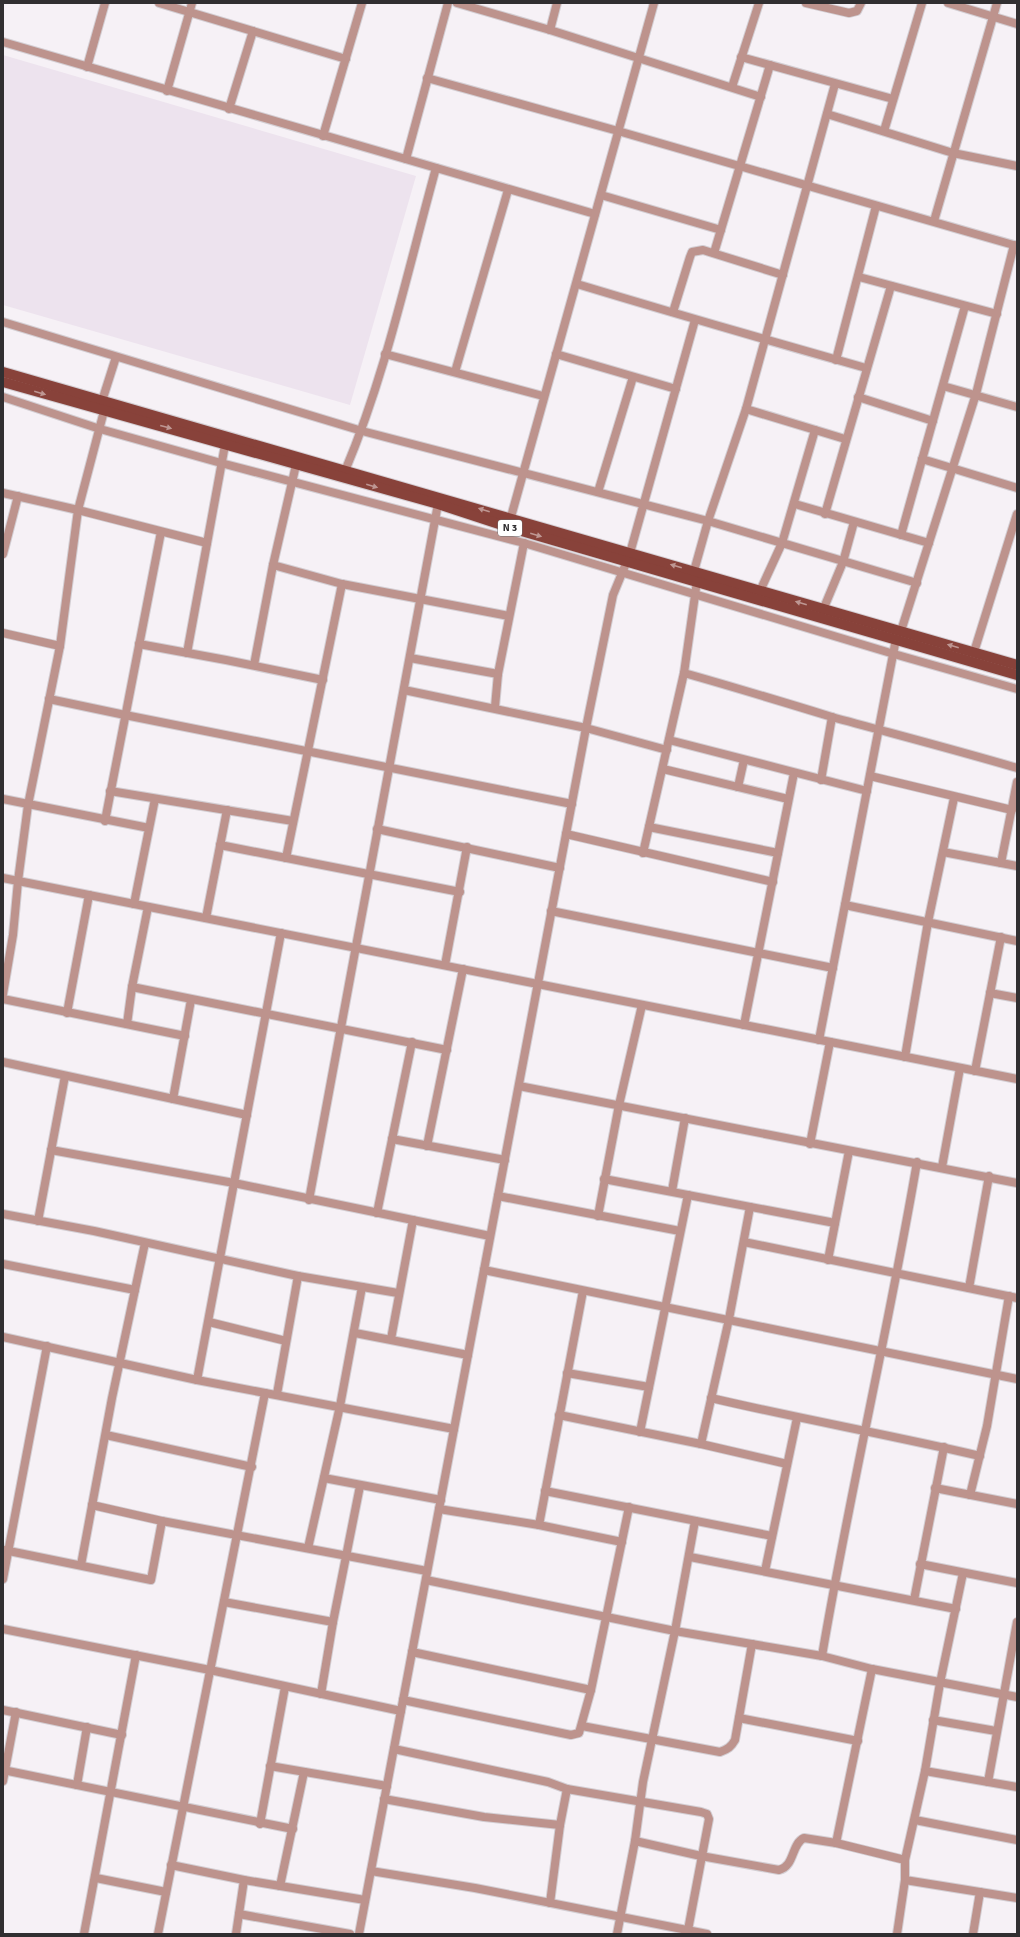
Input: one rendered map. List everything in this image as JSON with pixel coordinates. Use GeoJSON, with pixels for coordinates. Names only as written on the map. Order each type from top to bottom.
{"type":"FeatureCollection","features":[{"type":"Feature","properties":{"kind":"main road","name":"N 3"},"geometry":{"type":"LineString","coordinates":[[3,372],[345,471],[509,523]]}},
{"type":"Feature","properties":{"kind":"main road","name":"N 3"},"geometry":{"type":"LineString","coordinates":[[3,382],[629,557],[697,581],[899,635],[974,652],[1017,665]]}},
{"type":"Feature","properties":{"kind":"main road","name":"N 3"},"geometry":{"type":"LineString","coordinates":[[629,557],[694,571],[824,610],[1017,675]]}},
{"type":"Feature","properties":{"kind":"street"},"geometry":{"type":"LineString","coordinates":[[86,67],[105,3]]}},
{"type":"Feature","properties":{"kind":"street"},"geometry":{"type":"LineString","coordinates":[[159,3],[346,59]]}},
{"type":"Feature","properties":{"kind":"street"},"geometry":{"type":"LineString","coordinates":[[167,91],[192,3]]}},
{"type":"Feature","properties":{"kind":"street"},"geometry":{"type":"LineString","coordinates":[[323,136],[362,3]]}},
{"type":"Feature","properties":{"kind":"street"},"geometry":{"type":"LineString","coordinates":[[406,159],[448,3]]}},
{"type":"Feature","properties":{"kind":"street"},"geometry":{"type":"LineString","coordinates":[[457,3],[550,30],[761,97]]}},
{"type":"Feature","properties":{"kind":"street"},"geometry":{"type":"LineString","coordinates":[[550,30],[556,3]]}},
{"type":"Feature","properties":{"kind":"street"},"geometry":{"type":"LineString","coordinates":[[509,523],[524,474],[543,396],[577,284],[654,3]]}},
{"type":"Feature","properties":{"kind":"street"},"geometry":{"type":"LineString","coordinates":[[732,87],[759,3]]}},
{"type":"Feature","properties":{"kind":"street"},"geometry":{"type":"LineString","coordinates":[[806,3],[849,13],[857,11],[861,3]]}},
{"type":"Feature","properties":{"kind":"street"},"geometry":{"type":"LineString","coordinates":[[884,131],[922,3]]}},
{"type":"Feature","properties":{"kind":"street"},"geometry":{"type":"LineString","coordinates":[[948,3],[1017,24]]}},
{"type":"Feature","properties":{"kind":"street"},"geometry":{"type":"LineString","coordinates":[[934,221],[997,3]]}},
{"type":"Feature","properties":{"kind":"street"},"geometry":{"type":"LineString","coordinates":[[228,109],[253,31]]}},
{"type":"Feature","properties":{"kind":"street"},"geometry":{"type":"LineString","coordinates":[[3,42],[228,109],[596,214]]}},
{"type":"Feature","properties":{"kind":"street"},"geometry":{"type":"LineString","coordinates":[[741,57],[893,99]]}},
{"type":"Feature","properties":{"kind":"street"},"geometry":{"type":"LineString","coordinates":[[714,253],[770,65]]}},
{"type":"Feature","properties":{"kind":"street"},"geometry":{"type":"LineString","coordinates":[[427,78],[1016,245],[976,394],[894,654],[819,1040]]}},
{"type":"Feature","properties":{"kind":"street"},"geometry":{"type":"LineString","coordinates":[[694,571],[708,521],[746,409],[835,84]]}},
{"type":"Feature","properties":{"kind":"street"},"geometry":{"type":"LineString","coordinates":[[827,114],[953,153],[1017,166]]}},
{"type":"Feature","properties":{"kind":"street"},"geometry":{"type":"LineString","coordinates":[[345,471],[362,431],[386,354],[436,168]]}},
{"type":"Feature","properties":{"kind":"street"},"geometry":{"type":"LineString","coordinates":[[455,372],[508,190]]}},
{"type":"Feature","properties":{"kind":"street"},"geometry":{"type":"LineString","coordinates":[[601,195],[721,230]]}},
{"type":"Feature","properties":{"kind":"street"},"geometry":{"type":"LineString","coordinates":[[836,360],[859,277],[876,206]]}},
{"type":"Feature","properties":{"kind":"street"},"geometry":{"type":"LineString","coordinates":[[672,312],[692,252],[697,250],[714,253],[783,275]]}},
{"type":"Feature","properties":{"kind":"street"},"geometry":{"type":"LineString","coordinates":[[859,277],[997,314]]}},
{"type":"Feature","properties":{"kind":"street"},"geometry":{"type":"LineString","coordinates":[[577,284],[695,320],[766,338],[866,368]]}},
{"type":"Feature","properties":{"kind":"street"},"geometry":{"type":"LineString","coordinates":[[825,514],[845,439],[891,286]]}},
{"type":"Feature","properties":{"kind":"street"},"geometry":{"type":"LineString","coordinates":[[901,535],[965,306]]}},
{"type":"Feature","properties":{"kind":"street"},"geometry":{"type":"LineString","coordinates":[[359,1934],[586,728],[613,595],[624,572],[629,557],[695,320]]}},
{"type":"Feature","properties":{"kind":"street"},"geometry":{"type":"LineString","coordinates":[[3,322],[362,431],[708,521],[917,583]]}},
{"type":"Feature","properties":{"kind":"street"},"geometry":{"type":"LineString","coordinates":[[386,354],[543,396]]}},
{"type":"Feature","properties":{"kind":"street"},"geometry":{"type":"LineString","coordinates":[[556,354],[676,389]]}},
{"type":"Feature","properties":{"kind":"street"},"geometry":{"type":"LineString","coordinates":[[102,401],[116,356]]}},
{"type":"Feature","properties":{"kind":"street"},"geometry":{"type":"LineString","coordinates":[[598,492],[633,377]]}},
{"type":"Feature","properties":{"kind":"street"},"geometry":{"type":"LineString","coordinates":[[943,386],[976,394],[1017,407]]}},
{"type":"Feature","properties":{"kind":"street"},"geometry":{"type":"LineString","coordinates":[[3,397],[100,429],[221,463],[524,543],[695,593],[894,654],[1017,689]]}},
{"type":"Feature","properties":{"kind":"street"},"geometry":{"type":"LineString","coordinates":[[858,397],[933,421]]}},
{"type":"Feature","properties":{"kind":"street"},"geometry":{"type":"LineString","coordinates":[[746,409],[845,439]]}},
{"type":"Feature","properties":{"kind":"street"},"geometry":{"type":"LineString","coordinates":[[3,994],[14,934],[18,881],[28,805],[60,646],[78,510],[104,411]]}},
{"type":"Feature","properties":{"kind":"street"},"geometry":{"type":"LineString","coordinates":[[760,591],[782,543],[795,504],[815,430]]}},
{"type":"Feature","properties":{"kind":"street"},"geometry":{"type":"LineString","coordinates":[[187,653],[225,445]]}},
{"type":"Feature","properties":{"kind":"street"},"geometry":{"type":"LineString","coordinates":[[922,459],[1017,488]]}},
{"type":"Feature","properties":{"kind":"street"},"geometry":{"type":"LineString","coordinates":[[254,665],[273,565],[296,465]]}},
{"type":"Feature","properties":{"kind":"street"},"geometry":{"type":"LineString","coordinates":[[3,493],[78,510],[206,543]]}},
{"type":"Feature","properties":{"kind":"street"},"geometry":{"type":"LineString","coordinates":[[4,549],[18,496]]}},
{"type":"Feature","properties":{"kind":"street"},"geometry":{"type":"LineString","coordinates":[[309,1200],[368,873],[390,767],[438,504]]}},
{"type":"Feature","properties":{"kind":"street"},"geometry":{"type":"LineString","coordinates":[[795,504],[825,514],[929,543]]}},
{"type":"Feature","properties":{"kind":"street"},"geometry":{"type":"LineString","coordinates":[[974,652],[1017,514]]}},
{"type":"Feature","properties":{"kind":"street"},"geometry":{"type":"LineString","coordinates":[[824,610],[843,562],[854,522]]}},
{"type":"Feature","properties":{"kind":"street"},"geometry":{"type":"LineString","coordinates":[[105,821],[161,532]]}},
{"type":"Feature","properties":{"kind":"street"},"geometry":{"type":"LineString","coordinates":[[495,708],[498,674],[524,543]]}},
{"type":"Feature","properties":{"kind":"street"},"geometry":{"type":"LineString","coordinates":[[273,565],[342,584],[509,616]]}},
{"type":"Feature","properties":{"kind":"street"},"geometry":{"type":"LineString","coordinates":[[643,853],[684,673],[697,581]]}},
{"type":"Feature","properties":{"kind":"street"},"geometry":{"type":"LineString","coordinates":[[286,858],[342,584]]}},
{"type":"Feature","properties":{"kind":"street"},"geometry":{"type":"LineString","coordinates":[[3,632],[60,646]]}},
{"type":"Feature","properties":{"kind":"street"},"geometry":{"type":"LineString","coordinates":[[139,644],[254,665],[323,680]]}},
{"type":"Feature","properties":{"kind":"street"},"geometry":{"type":"LineString","coordinates":[[410,658],[498,674]]}},
{"type":"Feature","properties":{"kind":"street"},"geometry":{"type":"LineString","coordinates":[[684,673],[766,696],[832,717],[1017,768]]}},
{"type":"Feature","properties":{"kind":"street"},"geometry":{"type":"LineString","coordinates":[[404,690],[586,728],[667,750]]}},
{"type":"Feature","properties":{"kind":"street"},"geometry":{"type":"LineString","coordinates":[[49,699],[572,804]]}},
{"type":"Feature","properties":{"kind":"street"},"geometry":{"type":"LineString","coordinates":[[821,780],[832,717]]}},
{"type":"Feature","properties":{"kind":"street"},"geometry":{"type":"LineString","coordinates":[[669,740],[867,791]]}},
{"type":"Feature","properties":{"kind":"street"},"geometry":{"type":"LineString","coordinates":[[738,787],[744,760]]}},
{"type":"Feature","properties":{"kind":"street"},"geometry":{"type":"LineString","coordinates":[[663,768],[788,800]]}},
{"type":"Feature","properties":{"kind":"street"},"geometry":{"type":"LineString","coordinates":[[744,1025],[757,953],[773,882],[794,773]]}},
{"type":"Feature","properties":{"kind":"street"},"geometry":{"type":"LineString","coordinates":[[870,776],[954,798],[1012,810]]}},
{"type":"Feature","properties":{"kind":"street"},"geometry":{"type":"LineString","coordinates":[[1001,863],[1017,782]]}},
{"type":"Feature","properties":{"kind":"street"},"geometry":{"type":"LineString","coordinates":[[110,791],[293,821]]}},
{"type":"Feature","properties":{"kind":"street"},"geometry":{"type":"LineString","coordinates":[[905,1057],[928,922],[954,798]]}},
{"type":"Feature","properties":{"kind":"street"},"geometry":{"type":"LineString","coordinates":[[3,799],[105,821],[149,828]]}},
{"type":"Feature","properties":{"kind":"street"},"geometry":{"type":"LineString","coordinates":[[134,904],[155,799]]}},
{"type":"Feature","properties":{"kind":"street"},"geometry":{"type":"LineString","coordinates":[[206,918],[227,810]]}},
{"type":"Feature","properties":{"kind":"street"},"geometry":{"type":"LineString","coordinates":[[649,827],[778,853]]}},
{"type":"Feature","properties":{"kind":"street"},"geometry":{"type":"LineString","coordinates":[[377,829],[560,868]]}},
{"type":"Feature","properties":{"kind":"street"},"geometry":{"type":"LineString","coordinates":[[566,834],[773,882]]}},
{"type":"Feature","properties":{"kind":"street"},"geometry":{"type":"LineString","coordinates":[[220,845],[460,892]]}},
{"type":"Feature","properties":{"kind":"street"},"geometry":{"type":"LineString","coordinates":[[445,965],[460,892],[467,847]]}},
{"type":"Feature","properties":{"kind":"street"},"geometry":{"type":"LineString","coordinates":[[943,852],[1017,866]]}},
{"type":"Feature","properties":{"kind":"street"},"geometry":{"type":"LineString","coordinates":[[3,878],[1017,1079]]}},
{"type":"Feature","properties":{"kind":"street"},"geometry":{"type":"LineString","coordinates":[[67,1013],[89,895]]}},
{"type":"Feature","properties":{"kind":"street"},"geometry":{"type":"LineString","coordinates":[[845,905],[890,916],[1017,940]]}},
{"type":"Feature","properties":{"kind":"street"},"geometry":{"type":"LineString","coordinates":[[127,1024],[132,987],[148,907]]}},
{"type":"Feature","properties":{"kind":"street"},"geometry":{"type":"LineString","coordinates":[[552,911],[833,968]]}},
{"type":"Feature","properties":{"kind":"street"},"geometry":{"type":"LineString","coordinates":[[197,1380],[281,933]]}},
{"type":"Feature","properties":{"kind":"street"},"geometry":{"type":"LineString","coordinates":[[975,1071],[1001,937]]}},
{"type":"Feature","properties":{"kind":"street"},"geometry":{"type":"LineString","coordinates":[[427,1146],[463,969]]}},
{"type":"Feature","properties":{"kind":"street"},"geometry":{"type":"LineString","coordinates":[[132,987],[447,1050]]}},
{"type":"Feature","properties":{"kind":"street"},"geometry":{"type":"LineString","coordinates":[[990,993],[1017,998]]}},
{"type":"Feature","properties":{"kind":"street"},"geometry":{"type":"LineString","coordinates":[[3,999],[185,1036]]}},
{"type":"Feature","properties":{"kind":"street"},"geometry":{"type":"LineString","coordinates":[[173,1099],[191,1000]]}},
{"type":"Feature","properties":{"kind":"street"},"geometry":{"type":"LineString","coordinates":[[598,1216],[619,1105],[642,1005]]}},
{"type":"Feature","properties":{"kind":"street"},"geometry":{"type":"LineString","coordinates":[[377,1213],[412,1042]]}},
{"type":"Feature","properties":{"kind":"street"},"geometry":{"type":"LineString","coordinates":[[810,1144],[830,1042]]}},
{"type":"Feature","properties":{"kind":"street"},"geometry":{"type":"LineString","coordinates":[[3,1062],[247,1115]]}},
{"type":"Feature","properties":{"kind":"street"},"geometry":{"type":"LineString","coordinates":[[942,1167],[960,1068]]}},
{"type":"Feature","properties":{"kind":"street"},"geometry":{"type":"LineString","coordinates":[[38,1221],[65,1076]]}},
{"type":"Feature","properties":{"kind":"street"},"geometry":{"type":"LineString","coordinates":[[519,1086],[810,1144],[989,1176],[1017,1183]]}},
{"type":"Feature","properties":{"kind":"street"},"geometry":{"type":"LineString","coordinates":[[672,1191],[685,1118]]}},
{"type":"Feature","properties":{"kind":"street"},"geometry":{"type":"LineString","coordinates":[[392,1139],[505,1160]]}},
{"type":"Feature","properties":{"kind":"street"},"geometry":{"type":"LineString","coordinates":[[51,1150],[234,1183],[309,1200],[490,1236]]}},
{"type":"Feature","properties":{"kind":"street"},"geometry":{"type":"LineString","coordinates":[[828,1260],[849,1151]]}},
{"type":"Feature","properties":{"kind":"street"},"geometry":{"type":"LineString","coordinates":[[822,1656],[864,1430],[917,1162]]}},
{"type":"Feature","properties":{"kind":"street"},"geometry":{"type":"LineString","coordinates":[[969,1288],[989,1176]]}},
{"type":"Feature","properties":{"kind":"street"},"geometry":{"type":"LineString","coordinates":[[604,1179],[672,1191],[835,1224]]}},
{"type":"Feature","properties":{"kind":"street"},"geometry":{"type":"LineString","coordinates":[[640,1432],[664,1307],[688,1195]]}},
{"type":"Feature","properties":{"kind":"street"},"geometry":{"type":"LineString","coordinates":[[498,1196],[680,1232]]}},
{"type":"Feature","properties":{"kind":"street"},"geometry":{"type":"LineString","coordinates":[[701,1444],[729,1319],[750,1207]]}},
{"type":"Feature","properties":{"kind":"street"},"geometry":{"type":"LineString","coordinates":[[3,1214],[298,1276],[398,1293]]}},
{"type":"Feature","properties":{"kind":"street"},"geometry":{"type":"LineString","coordinates":[[391,1339],[398,1293],[413,1220]]}},
{"type":"Feature","properties":{"kind":"street"},"geometry":{"type":"LineString","coordinates":[[744,1242],[1013,1297],[980,1456],[970,1495]]}},
{"type":"Feature","properties":{"kind":"street"},"geometry":{"type":"LineString","coordinates":[[81,1565],[145,1243]]}},
{"type":"Feature","properties":{"kind":"street"},"geometry":{"type":"LineString","coordinates":[[3,1264],[135,1290]]}},
{"type":"Feature","properties":{"kind":"street"},"geometry":{"type":"LineString","coordinates":[[484,1270],[1017,1378]]}},
{"type":"Feature","properties":{"kind":"street"},"geometry":{"type":"LineString","coordinates":[[277,1394],[298,1276]]}},
{"type":"Feature","properties":{"kind":"street"},"geometry":{"type":"LineString","coordinates":[[308,1548],[340,1406],[355,1333],[362,1287]]}},
{"type":"Feature","properties":{"kind":"street"},"geometry":{"type":"LineString","coordinates":[[539,1525],[583,1291]]}},
{"type":"Feature","properties":{"kind":"street"},"geometry":{"type":"LineString","coordinates":[[209,1322],[286,1341]]}},
{"type":"Feature","properties":{"kind":"street"},"geometry":{"type":"LineString","coordinates":[[355,1333],[468,1355]]}},
{"type":"Feature","properties":{"kind":"street"},"geometry":{"type":"LineString","coordinates":[[3,1337],[197,1380],[340,1406],[454,1429]]}},
{"type":"Feature","properties":{"kind":"street"},"geometry":{"type":"LineString","coordinates":[[3,1579],[5,1550],[47,1346]]}},
{"type":"Feature","properties":{"kind":"street"},"geometry":{"type":"LineString","coordinates":[[567,1373],[649,1387]]}},
{"type":"Feature","properties":{"kind":"street"},"geometry":{"type":"LineString","coordinates":[[158,1934],[252,1466],[265,1392]]}},
{"type":"Feature","properties":{"kind":"street"},"geometry":{"type":"LineString","coordinates":[[711,1398],[797,1418],[864,1430],[980,1456]]}},
{"type":"Feature","properties":{"kind":"street"},"geometry":{"type":"LineString","coordinates":[[559,1415],[701,1444],[787,1464]]}},
{"type":"Feature","properties":{"kind":"street"},"geometry":{"type":"LineString","coordinates":[[765,1571],[797,1418]]}},
{"type":"Feature","properties":{"kind":"street"},"geometry":{"type":"LineString","coordinates":[[106,1435],[252,1466]]}},
{"type":"Feature","properties":{"kind":"street"},"geometry":{"type":"LineString","coordinates":[[914,1600],[934,1488],[944,1447]]}},
{"type":"Feature","properties":{"kind":"street"},"geometry":{"type":"LineString","coordinates":[[324,1478],[360,1486],[441,1500]]}},
{"type":"Feature","properties":{"kind":"street"},"geometry":{"type":"LineString","coordinates":[[321,1694],[333,1622],[360,1486]]}},
{"type":"Feature","properties":{"kind":"street"},"geometry":{"type":"LineString","coordinates":[[934,1488],[1017,1504]]}},
{"type":"Feature","properties":{"kind":"street"},"geometry":{"type":"LineString","coordinates":[[545,1491],[772,1536]]}},
{"type":"Feature","properties":{"kind":"street"},"geometry":{"type":"LineString","coordinates":[[92,1506],[162,1521],[238,1534],[427,1571]]}},
{"type":"Feature","properties":{"kind":"street"},"geometry":{"type":"LineString","coordinates":[[403,1700],[571,1735],[579,1733],[591,1690],[628,1507]]}},
{"type":"Feature","properties":{"kind":"street"},"geometry":{"type":"LineString","coordinates":[[439,1509],[539,1525],[622,1542]]}},
{"type":"Feature","properties":{"kind":"street"},"geometry":{"type":"LineString","coordinates":[[5,1550],[151,1580],[162,1521]]}},
{"type":"Feature","properties":{"kind":"street"},"geometry":{"type":"LineString","coordinates":[[617,1934],[635,1842],[640,1801],[690,1557],[695,1521]]}},
{"type":"Feature","properties":{"kind":"street"},"geometry":{"type":"LineString","coordinates":[[690,1557],[956,1609]]}},
{"type":"Feature","properties":{"kind":"street"},"geometry":{"type":"LineString","coordinates":[[920,1564],[1017,1583]]}},
{"type":"Feature","properties":{"kind":"street"},"geometry":{"type":"LineString","coordinates":[[897,1934],[905,1880],[905,1860],[915,1820],[940,1683],[963,1573]]}},
{"type":"Feature","properties":{"kind":"street"},"geometry":{"type":"LineString","coordinates":[[426,1580],[605,1615],[675,1631],[822,1656],[872,1669],[1017,1697]]}},
{"type":"Feature","properties":{"kind":"street"},"geometry":{"type":"LineString","coordinates":[[224,1602],[333,1622]]}},
{"type":"Feature","properties":{"kind":"street"},"geometry":{"type":"LineString","coordinates":[[988,1782],[1002,1695],[1017,1622]]}},
{"type":"Feature","properties":{"kind":"street"},"geometry":{"type":"LineString","coordinates":[[3,1629],[210,1670],[401,1711]]}},
{"type":"Feature","properties":{"kind":"street"},"geometry":{"type":"LineString","coordinates":[[582,1726],[720,1752],[732,1747],[735,1740],[752,1644]]}},
{"type":"Feature","properties":{"kind":"street"},"geometry":{"type":"LineString","coordinates":[[412,1652],[591,1690]]}},
{"type":"Feature","properties":{"kind":"street"},"geometry":{"type":"LineString","coordinates":[[84,1934],[96,1878],[136,1655]]}},
{"type":"Feature","properties":{"kind":"street"},"geometry":{"type":"LineString","coordinates":[[836,1843],[872,1669]]}},
{"type":"Feature","properties":{"kind":"street"},"geometry":{"type":"LineString","coordinates":[[260,1824],[285,1687]]}},
{"type":"Feature","properties":{"kind":"street"},"geometry":{"type":"LineString","coordinates":[[3,1710],[122,1735]]}},
{"type":"Feature","properties":{"kind":"street"},"geometry":{"type":"LineString","coordinates":[[3,1781],[16,1712]]}},
{"type":"Feature","properties":{"kind":"street"},"geometry":{"type":"LineString","coordinates":[[739,1718],[858,1741]]}},
{"type":"Feature","properties":{"kind":"street"},"geometry":{"type":"LineString","coordinates":[[933,1720],[996,1731]]}},
{"type":"Feature","properties":{"kind":"street"},"geometry":{"type":"LineString","coordinates":[[77,1785],[87,1727]]}},
{"type":"Feature","properties":{"kind":"street"},"geometry":{"type":"LineString","coordinates":[[394,1749],[548,1782],[567,1789],[707,1814],[709,1819],[688,1930]]}},
{"type":"Feature","properties":{"kind":"street"},"geometry":{"type":"LineString","coordinates":[[270,1766],[387,1786]]}},
{"type":"Feature","properties":{"kind":"street"},"geometry":{"type":"LineString","coordinates":[[925,1770],[1017,1787]]}},
{"type":"Feature","properties":{"kind":"street"},"geometry":{"type":"LineString","coordinates":[[4,1771],[184,1806],[260,1824],[293,1829]]}},
{"type":"Feature","properties":{"kind":"street"},"geometry":{"type":"LineString","coordinates":[[280,1886],[304,1772]]}},
{"type":"Feature","properties":{"kind":"street"},"geometry":{"type":"LineString","coordinates":[[550,1903],[560,1825],[567,1789]]}},
{"type":"Feature","properties":{"kind":"street"},"geometry":{"type":"LineString","coordinates":[[384,1799],[484,1817],[560,1825]]}},
{"type":"Feature","properties":{"kind":"street"},"geometry":{"type":"LineString","coordinates":[[915,1820],[1017,1840]]}},
{"type":"Feature","properties":{"kind":"street"},"geometry":{"type":"LineString","coordinates":[[635,1842],[779,1870],[787,1866],[801,1839],[806,1838],[836,1843],[905,1860]]}},
{"type":"Feature","properties":{"kind":"street"},"geometry":{"type":"LineString","coordinates":[[171,1865],[244,1880],[365,1900]]}},
{"type":"Feature","properties":{"kind":"street"},"geometry":{"type":"LineString","coordinates":[[371,1871],[475,1888],[707,1934]]}},
{"type":"Feature","properties":{"kind":"street"},"geometry":{"type":"LineString","coordinates":[[96,1878],[166,1892]]}},
{"type":"Feature","properties":{"kind":"street"},"geometry":{"type":"LineString","coordinates":[[236,1934],[244,1880]]}},
{"type":"Feature","properties":{"kind":"street"},"geometry":{"type":"LineString","coordinates":[[905,1880],[1017,1898]]}},
{"type":"Feature","properties":{"kind":"street"},"geometry":{"type":"LineString","coordinates":[[973,1934],[980,1892]]}},
{"type":"Feature","properties":{"kind":"street"},"geometry":{"type":"LineString","coordinates":[[239,1914],[350,1934]]}},
{"type":"Feature","properties":{"kind":"shaded area"},"geometry":{"type":"Polygon","coordinates":[[[3,55],[416,176],[350,405],[3,305],[3,55]]]}}]}
